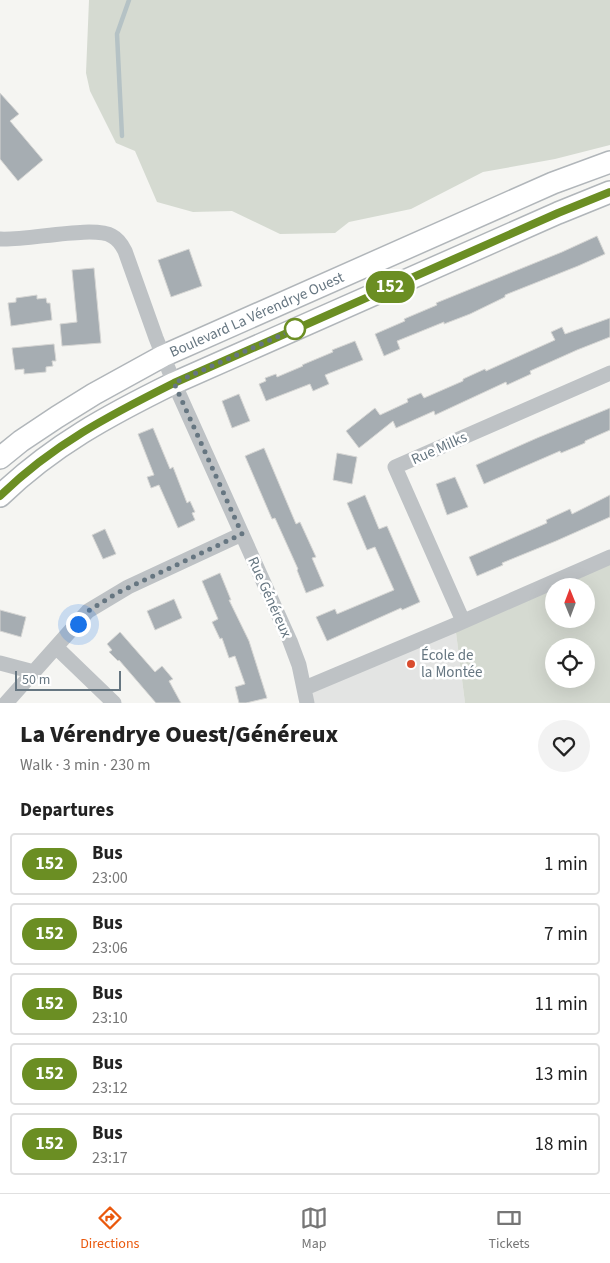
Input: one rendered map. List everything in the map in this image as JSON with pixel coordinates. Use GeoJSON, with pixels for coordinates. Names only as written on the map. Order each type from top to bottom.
{"type":"FeatureCollection","features":[{"type":"Feature","properties":{"kind":"main road","name":"Boulevard La Vérendrye Ouest"},"geometry":{"type":"LineString","coordinates":[[0,458],[21,441],[57,417],[163,356],[553,183],[610,162]]}},
{"type":"Feature","properties":{"kind":"main road","name":"Boulevard La Vérendrye Ouest"},"geometry":{"type":"LineString","coordinates":[[0,496],[43,459],[80,432],[115,412],[174,383],[558,213],[610,192]]}},
{"type":"Feature","properties":{"kind":"street","name":"Rue Généreux"},"geometry":{"type":"LineString","coordinates":[[0,239],[96,231],[113,236],[120,242],[125,250],[174,383],[290,641],[299,665],[307,703]]}},
{"type":"Feature","properties":{"kind":"street","name":"Rue Milks"},"geometry":{"type":"LineString","coordinates":[[462,621],[395,467],[610,373]]}},
{"type":"Feature","properties":{"kind":"street"},"geometry":{"type":"LineString","coordinates":[[6,703],[88,611],[128,587],[242,534]]}},
{"type":"Feature","properties":{"kind":"street"},"geometry":{"type":"LineString","coordinates":[[304,688],[610,557]]}},
{"type":"Feature","properties":{"kind":"street"},"geometry":{"type":"LineString","coordinates":[[57,648],[114,703]]}},
{"type":"Feature","properties":{"kind":"street"},"geometry":{"type":"LineString","coordinates":[[0,663],[34,672]]}},
{"type":"Feature","properties":{"kind":"shaded area"},"geometry":{"type":"Polygon","coordinates":[[[89,0],[610,0],[610,145],[555,159],[483,172],[411,209],[349,222],[335,233],[280,234],[232,211],[193,212],[157,202],[135,151],[116,143],[90,91],[86,73],[89,0]]]}},
{"type":"Feature","properties":{"kind":"shaded area"},"geometry":{"type":"Polygon","coordinates":[[[610,557],[610,703],[465,703],[455,625],[545,586],[545,628],[595,628],[595,578],[562,578],[610,557]]]}},
{"type":"Feature","properties":{"kind":"shaded area","name":"École de la Montée"},"geometry":{"type":"Polygon","coordinates":[[[455,625],[465,703],[307,703],[305,688],[455,625]]]}},
{"type":"Feature","properties":{"kind":"building"},"geometry":{"type":"Polygon","coordinates":[[[0,93],[19,114],[10,121],[43,160],[18,181],[0,159],[0,93]]]}},
{"type":"Feature","properties":{"kind":"building"},"geometry":{"type":"Polygon","coordinates":[[[597,236],[605,254],[505,295],[505,297],[470,314],[444,324],[444,322],[397,341],[400,349],[384,356],[375,334],[437,305],[436,303],[597,236]]]}},
{"type":"Feature","properties":{"kind":"building"},"geometry":{"type":"Polygon","coordinates":[[[189,249],[202,286],[171,297],[158,260],[189,249]]]}},
{"type":"Feature","properties":{"kind":"building"},"geometry":{"type":"Polygon","coordinates":[[[94,268],[101,343],[62,346],[60,324],[77,322],[72,270],[94,268]]]}},
{"type":"Feature","properties":{"kind":"building"},"geometry":{"type":"Polygon","coordinates":[[[37,295],[37,299],[46,298],[47,303],[50,303],[52,320],[11,326],[8,303],[16,302],[16,298],[37,295]]]}},
{"type":"Feature","properties":{"kind":"building"},"geometry":{"type":"Polygon","coordinates":[[[610,318],[610,337],[530,371],[531,374],[507,385],[506,382],[435,415],[434,411],[396,428],[393,421],[359,448],[346,431],[375,408],[380,415],[408,402],[407,399],[421,393],[424,398],[485,369],[486,371],[555,340],[551,332],[562,327],[565,334],[610,318]]]}},
{"type":"Feature","properties":{"kind":"building"},"geometry":{"type":"Polygon","coordinates":[[[355,341],[363,360],[325,375],[329,384],[313,391],[310,384],[266,401],[259,384],[266,381],[265,378],[276,374],[277,377],[355,341]]]}},
{"type":"Feature","properties":{"kind":"building"},"geometry":{"type":"Polygon","coordinates":[[[54,344],[56,361],[52,361],[53,366],[46,367],[46,372],[24,374],[24,369],[15,370],[12,348],[54,344]]]}},
{"type":"Feature","properties":{"kind":"building"},"geometry":{"type":"Polygon","coordinates":[[[239,394],[250,421],[232,428],[222,401],[239,394]]]}},
{"type":"Feature","properties":{"kind":"building"},"geometry":{"type":"Polygon","coordinates":[[[610,408],[610,430],[585,441],[585,443],[561,453],[560,451],[484,484],[476,465],[610,408]]]}},
{"type":"Feature","properties":{"kind":"building"},"geometry":{"type":"Polygon","coordinates":[[[153,428],[170,469],[173,467],[187,503],[190,501],[195,512],[192,513],[195,520],[178,528],[159,485],[151,488],[147,477],[154,475],[138,434],[153,428]]]}},
{"type":"Feature","properties":{"kind":"building"},"geometry":{"type":"Polygon","coordinates":[[[264,448],[296,524],[300,522],[316,557],[312,558],[324,586],[306,593],[298,569],[275,518],[272,519],[245,456],[264,448]]]}},
{"type":"Feature","properties":{"kind":"building"},"geometry":{"type":"Polygon","coordinates":[[[337,453],[357,457],[352,484],[333,480],[337,453]]]}},
{"type":"Feature","properties":{"kind":"building"},"geometry":{"type":"Polygon","coordinates":[[[455,477],[468,507],[447,515],[436,484],[455,477]]]}},
{"type":"Feature","properties":{"kind":"building"},"geometry":{"type":"Polygon","coordinates":[[[365,495],[379,529],[387,526],[420,602],[402,610],[401,608],[327,641],[316,617],[335,609],[337,614],[394,590],[375,547],[367,550],[347,503],[365,495]]]}},
{"type":"Feature","properties":{"kind":"building"},"geometry":{"type":"Polygon","coordinates":[[[610,495],[610,517],[502,563],[503,565],[477,576],[469,557],[547,523],[546,520],[570,509],[572,514],[610,495]]]}},
{"type":"Feature","properties":{"kind":"building"},"geometry":{"type":"Polygon","coordinates":[[[105,529],[116,554],[103,559],[92,535],[105,529]]]}},
{"type":"Feature","properties":{"kind":"building"},"geometry":{"type":"Polygon","coordinates":[[[220,573],[231,600],[229,600],[249,641],[267,698],[239,703],[235,687],[245,684],[235,656],[229,658],[222,638],[220,639],[212,622],[218,619],[202,581],[220,573]]]}},
{"type":"Feature","properties":{"kind":"building"},"geometry":{"type":"Polygon","coordinates":[[[174,599],[182,618],[155,630],[147,611],[174,599]]]}},
{"type":"Feature","properties":{"kind":"building"},"geometry":{"type":"Polygon","coordinates":[[[0,610],[26,617],[21,637],[0,631],[0,610]]]}},
{"type":"Feature","properties":{"kind":"building"},"geometry":{"type":"Polygon","coordinates":[[[120,632],[155,672],[162,666],[173,679],[169,681],[181,703],[156,703],[119,660],[109,652],[112,650],[107,644],[120,632]]]}},
{"type":"Feature","properties":{"kind":"waterway"},"geometry":{"type":"LineString","coordinates":[[122,136],[117,34],[129,0]]}},
{"type":"Feature","properties":{"kind":"bus line","name":"152"},"geometry":{"type":"LineString","coordinates":[[0,496],[43,459],[80,432],[115,412],[174,383],[592,198],[610,192]]}},
{"type":"Feature","properties":{"kind":"place","name":"École de la Montée"},"geometry":{"type":"Point","coordinates":[411,664]}},
{"type":"Feature","properties":{"kind":"route"},"geometry":{"type":"LineString","coordinates":[[78,624],[88,611],[117,593],[242,534],[174,383],[295,329]]}}]}
